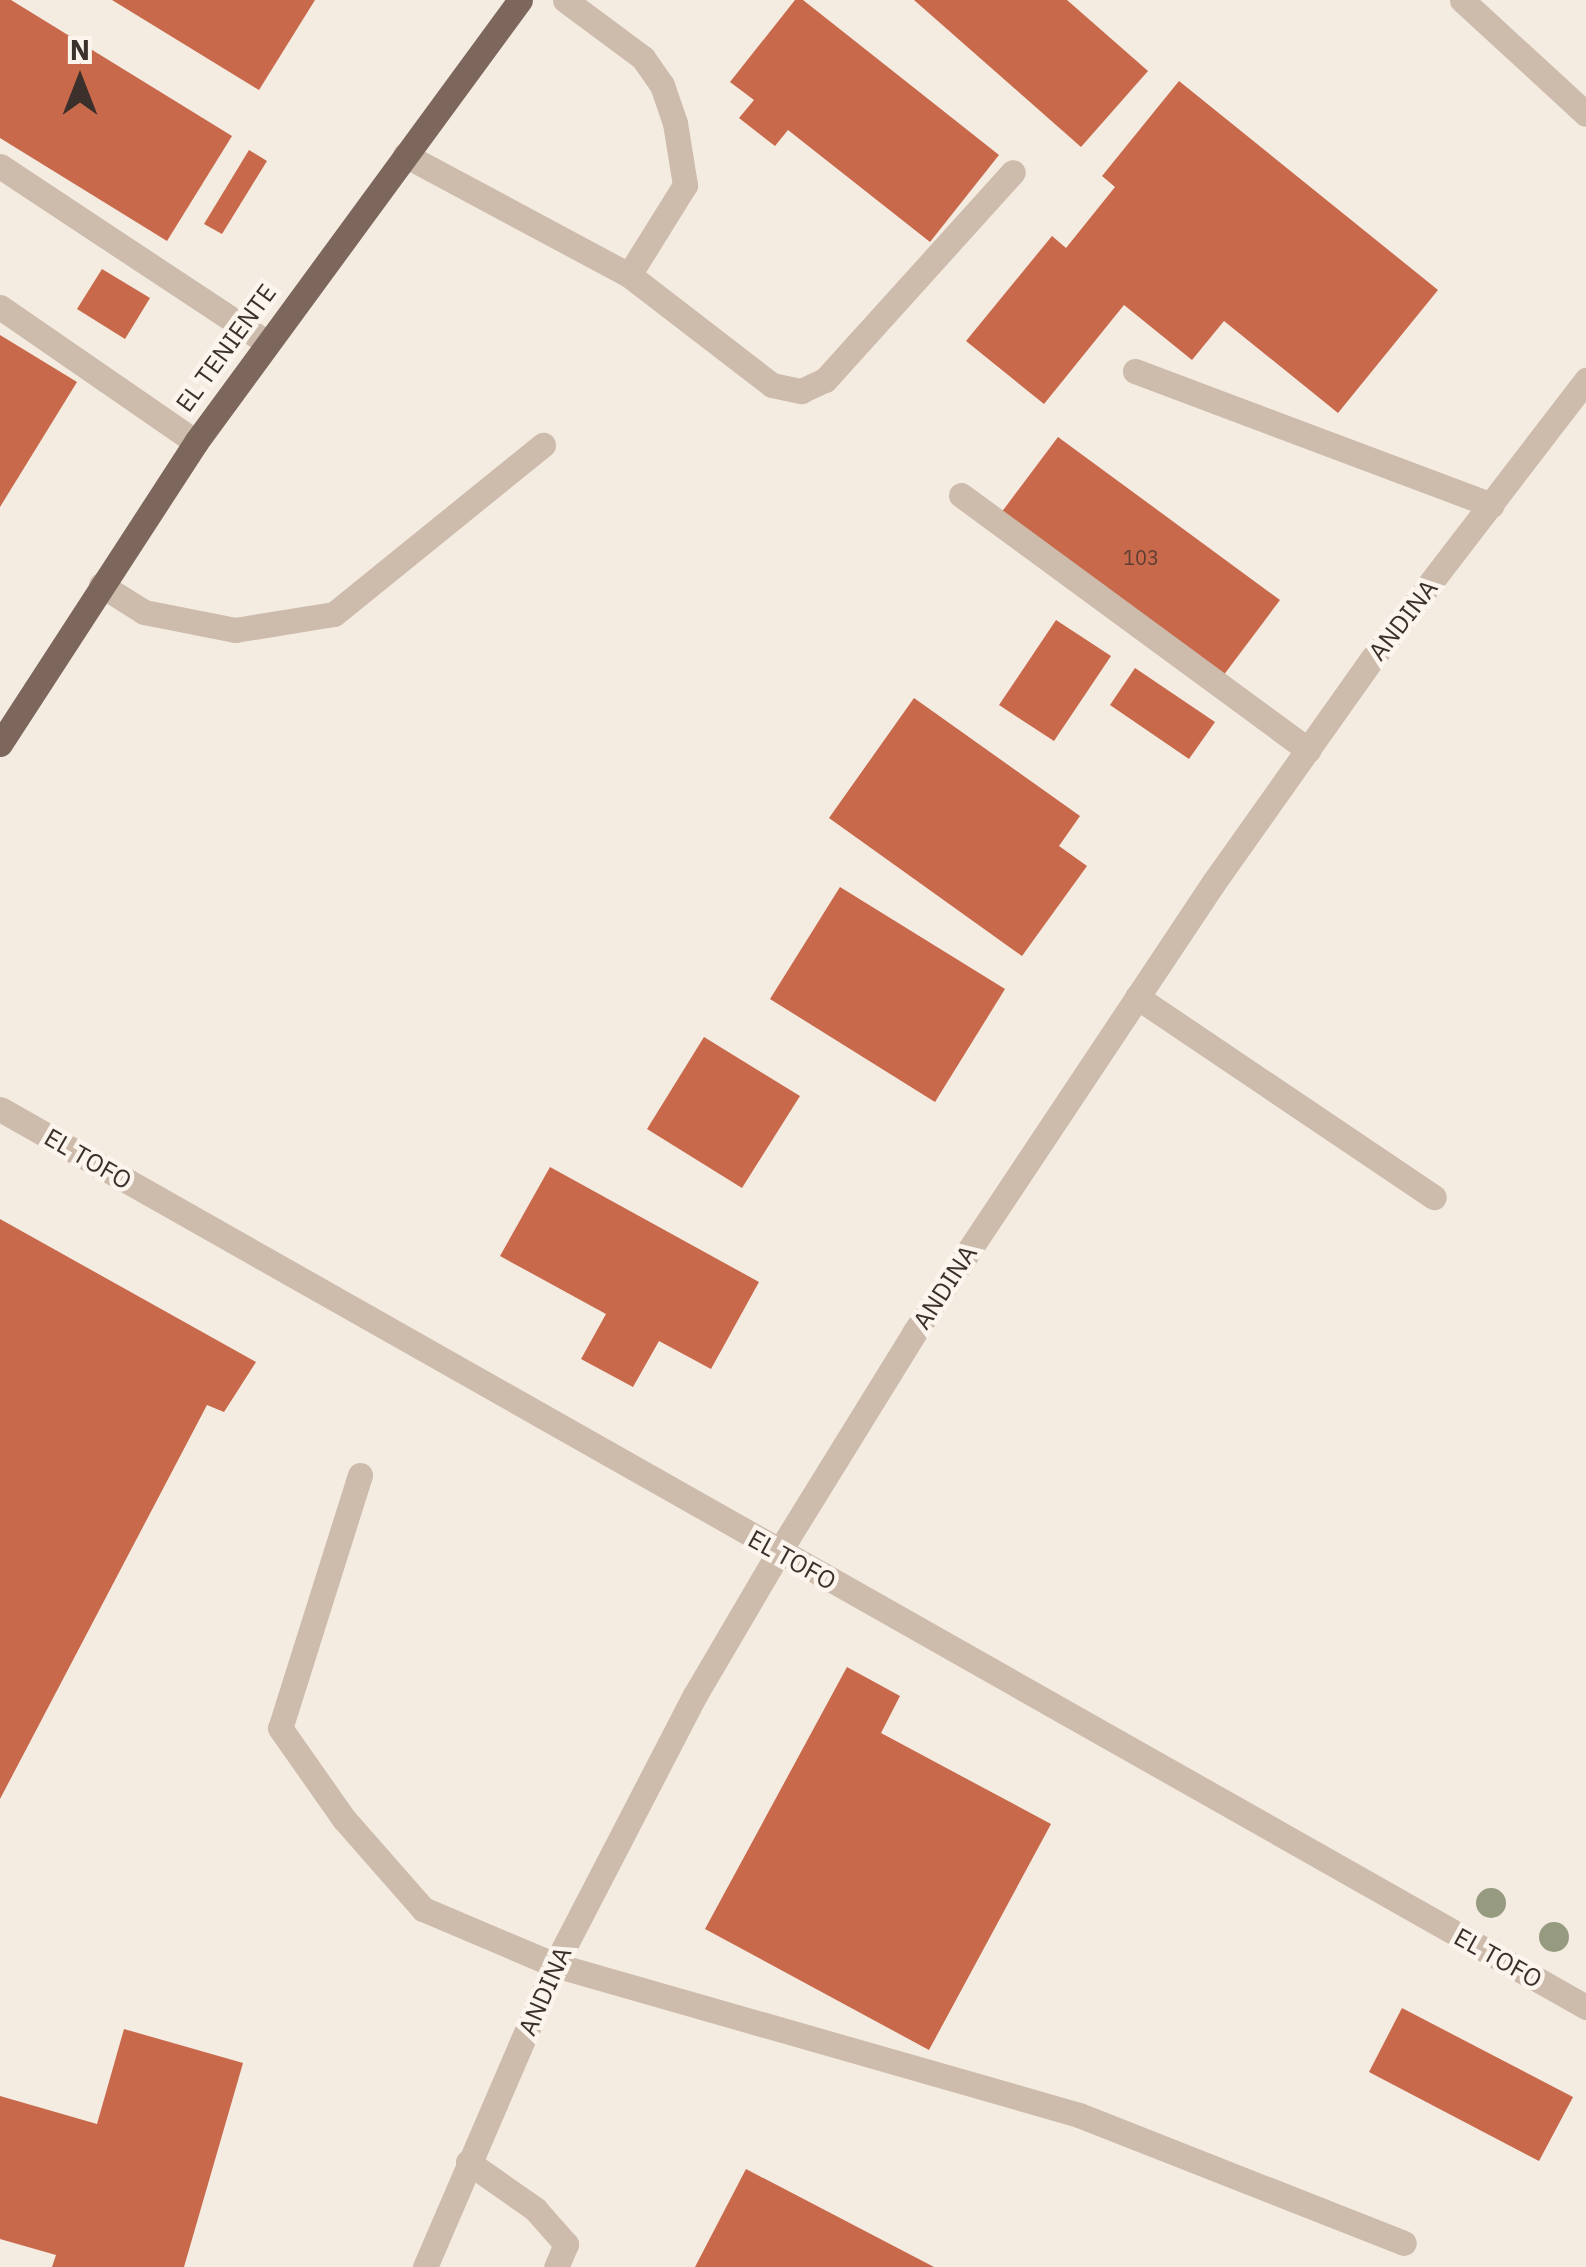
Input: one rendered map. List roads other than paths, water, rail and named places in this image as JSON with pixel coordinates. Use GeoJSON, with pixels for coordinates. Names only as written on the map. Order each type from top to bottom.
{"type":"FeatureCollection","features":[{"type":"Feature","properties":{"kind":"main road","name":"EL TENIENTE"},"geometry":{"type":"LineString","coordinates":[[0,744],[196,442],[520,0]]}},
{"type":"Feature","properties":{"kind":"street"},"geometry":{"type":"LineString","coordinates":[[565,0],[644,58],[662,85],[675,123],[685,185],[628,275]]}},
{"type":"Feature","properties":{"kind":"street"},"geometry":{"type":"LineString","coordinates":[[1475,4],[1586,114]]}},
{"type":"Feature","properties":{"kind":"street"},"geometry":{"type":"LineString","coordinates":[[405,154],[628,275],[772,385],[802,392],[825,380],[1013,172]]}},
{"type":"Feature","properties":{"kind":"street"},"geometry":{"type":"LineString","coordinates":[[0,166],[267,343]]}},
{"type":"Feature","properties":{"kind":"street"},"geometry":{"type":"LineString","coordinates":[[0,307],[196,442]]}},
{"type":"Feature","properties":{"kind":"street"},"geometry":{"type":"LineString","coordinates":[[1134,371],[1492,505]]}},
{"type":"Feature","properties":{"kind":"street","name":"ANDINA"},"geometry":{"type":"LineString","coordinates":[[425,2267],[555,1964],[686,1712],[779,1552],[1137,997],[1308,750],[1586,380]]}},
{"type":"Feature","properties":{"kind":"street"},"geometry":{"type":"LineString","coordinates":[[101,585],[144,612],[235,630],[334,614],[543,445]]}},
{"type":"Feature","properties":{"kind":"street"},"geometry":{"type":"LineString","coordinates":[[960,495],[1308,750]]}},
{"type":"Feature","properties":{"kind":"street"},"geometry":{"type":"LineString","coordinates":[[1137,997],[1434,1198]]}},
{"type":"Feature","properties":{"kind":"street","name":"EL TOFO"},"geometry":{"type":"LineString","coordinates":[[0,1110],[1586,2007]]}},
{"type":"Feature","properties":{"kind":"street"},"geometry":{"type":"LineString","coordinates":[[360,1475],[280,1728],[344,1819],[423,1909],[555,1964],[1080,2116],[1404,2243]]}},
{"type":"Feature","properties":{"kind":"street"},"geometry":{"type":"LineString","coordinates":[[468,2162],[535,2209],[566,2244],[556,2267]]}}]}
